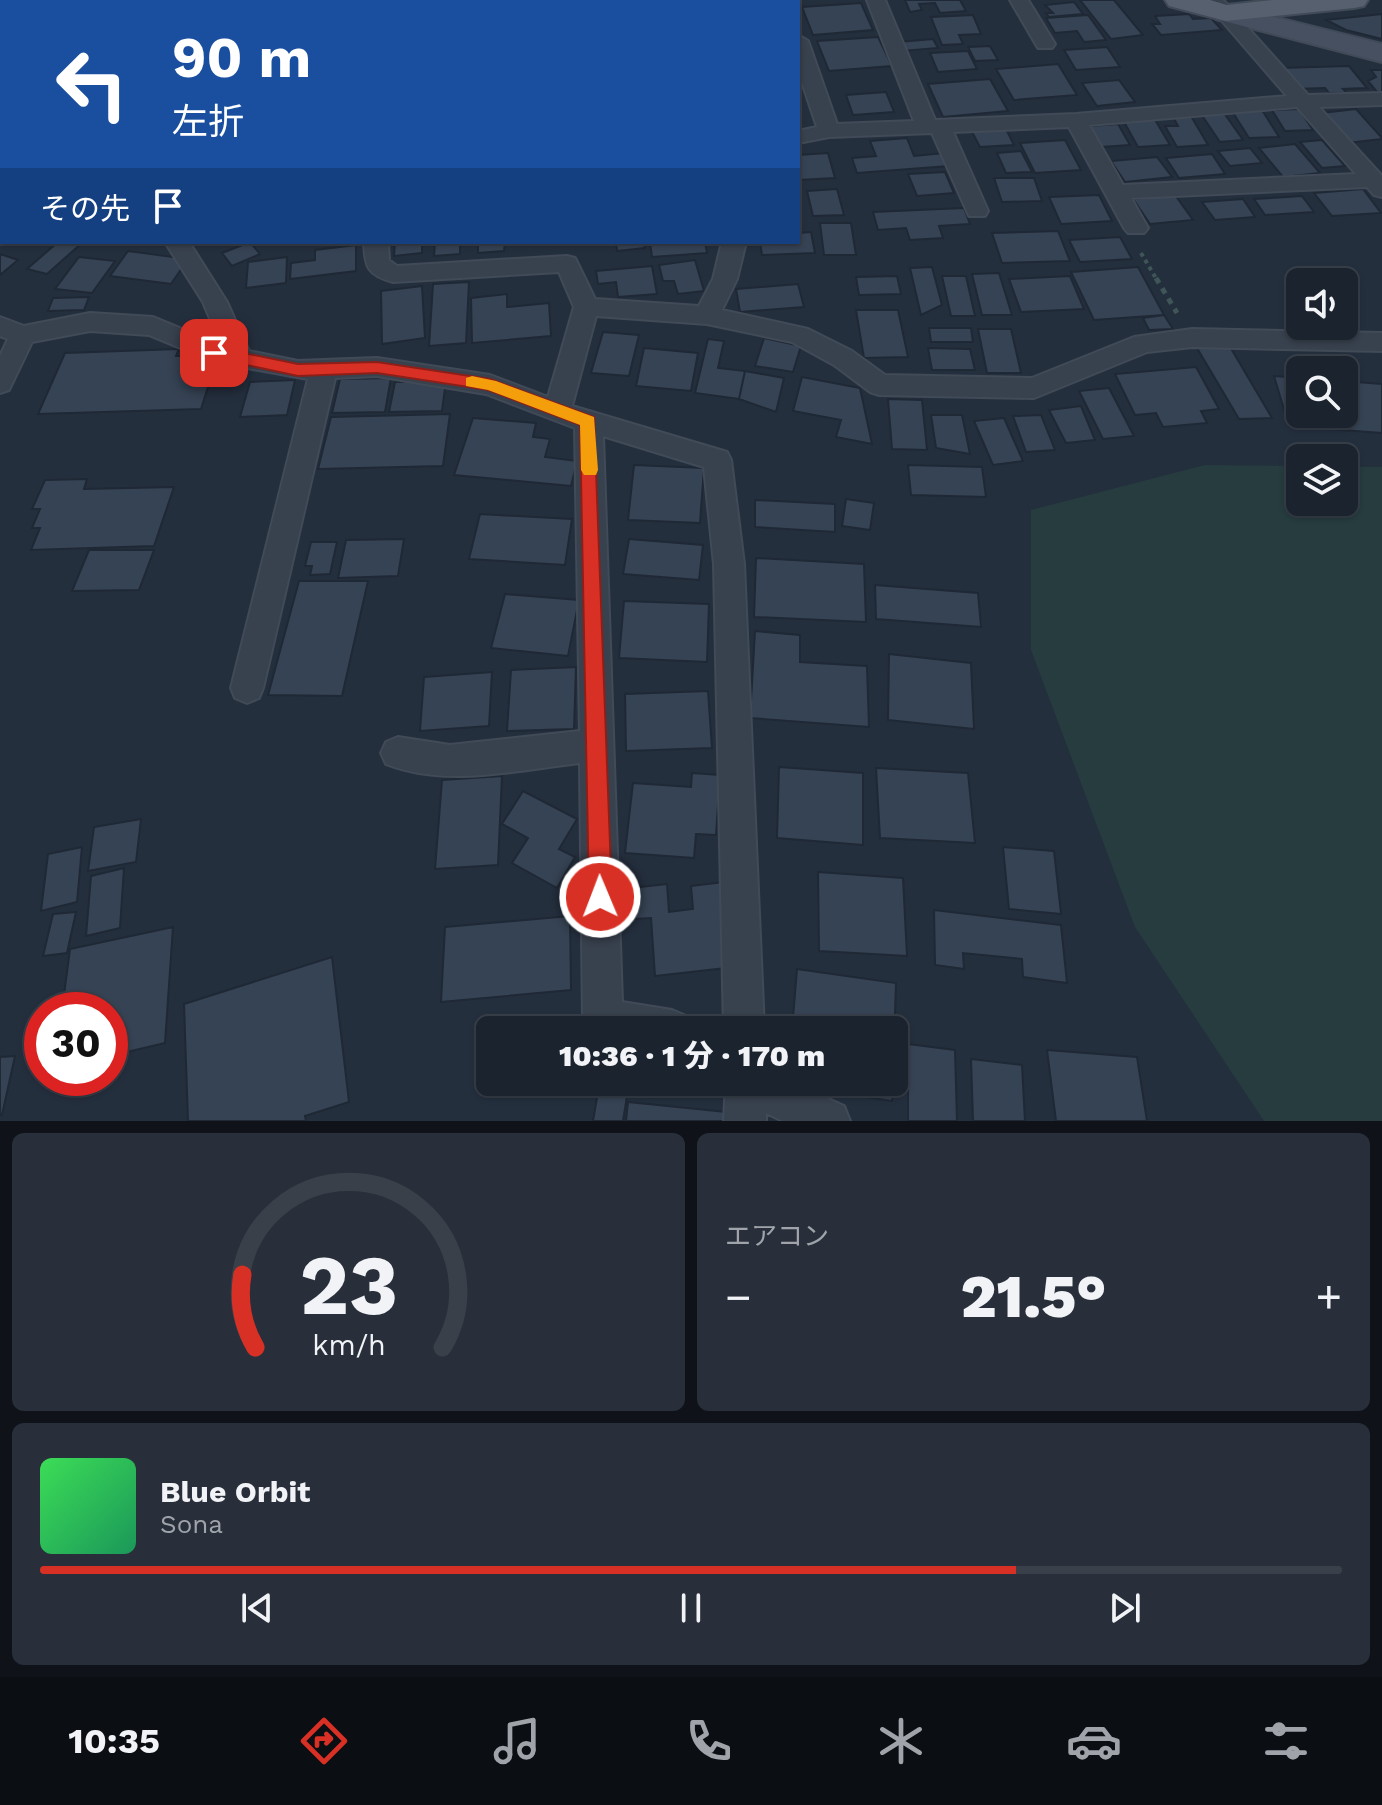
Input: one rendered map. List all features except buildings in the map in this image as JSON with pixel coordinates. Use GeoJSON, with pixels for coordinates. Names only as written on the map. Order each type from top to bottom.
{"type":"FeatureCollection","features":[{"type":"Feature","properties":{"kind":"main road"},"geometry":{"type":"LineString","coordinates":[[1179,0],[1220,6],[1354,0]]}},
{"type":"Feature","properties":{"kind":"street"},"geometry":{"type":"LineString","coordinates":[[876,0],[977,211]]}},
{"type":"Feature","properties":{"kind":"street"},"geometry":{"type":"LineString","coordinates":[[1019,0],[1045,44]]}},
{"type":"Feature","properties":{"kind":"street"},"geometry":{"type":"LineString","coordinates":[[1220,6],[1382,53]]}},
{"type":"Feature","properties":{"kind":"street"},"geometry":{"type":"LineString","coordinates":[[1220,6],[1378,185]]}},
{"type":"Feature","properties":{"kind":"street"},"geometry":{"type":"LineString","coordinates":[[800,47],[829,131]]}},
{"type":"Feature","properties":{"kind":"street"},"geometry":{"type":"LineString","coordinates":[[800,137],[829,131],[1076,120],[1301,101],[1382,99]]}},
{"type":"Feature","properties":{"kind":"street"},"geometry":{"type":"LineString","coordinates":[[1076,120],[1136,228]]}},
{"type":"Feature","properties":{"kind":"street"},"geometry":{"type":"LineString","coordinates":[[1116,192],[1378,185]]}},
{"type":"Feature","properties":{"kind":"street"},"geometry":{"type":"LineString","coordinates":[[178,244],[215,302],[239,358]]}},
{"type":"Feature","properties":{"kind":"street"},"geometry":{"type":"LineString","coordinates":[[376,244],[377,264],[393,274],[567,264],[586,307],[573,417],[597,745],[603,1016]]}},
{"type":"Feature","properties":{"kind":"street"},"geometry":{"type":"LineString","coordinates":[[707,315],[725,279],[734,244]]}},
{"type":"Feature","properties":{"kind":"street"},"geometry":{"type":"LineString","coordinates":[[586,307],[707,315],[799,335],[843,358],[879,385],[1034,388],[1143,343],[1192,338],[1382,342]]}},
{"type":"Feature","properties":{"kind":"street"},"geometry":{"type":"LineString","coordinates":[[0,383],[12,330],[90,322],[153,326],[214,353],[298,370],[377,367],[490,385],[573,417],[717,460],[730,579],[744,1016]]}},
{"type":"Feature","properties":{"kind":"street"},"geometry":{"type":"LineString","coordinates":[[247,688],[324,369]]}},
{"type":"Feature","properties":{"kind":"street"},"geometry":{"type":"LineString","coordinates":[[398,753],[450,761],[597,745]]}},
{"type":"Feature","properties":{"kind":"street"},"geometry":{"type":"LineString","coordinates":[[745,1121],[746,1096]]}},
{"type":"Feature","properties":{"kind":"street"},"geometry":{"type":"LineString","coordinates":[[776,1096],[829,1121]]}},
{"type":"Feature","properties":{"kind":"path"},"geometry":{"type":"LineString","coordinates":[[1136,228],[1129,233],[1192,338]]}},
{"type":"Feature","properties":{"kind":"green space"},"geometry":{"type":"Polygon","coordinates":[[[1205,465],[1286,466],[1286,516],[1358,516],[1358,467],[1382,467],[1382,1121],[1264,1121],[1135,927],[1031,650],[1031,510],[1205,465]]]}},
{"type":"Feature","properties":{"kind":"slow traffic"},"geometry":{"type":"LineString","coordinates":[[472,382],[490,385],[589,422],[590,470]]}},
{"type":"Feature","properties":{"kind":"route"},"geometry":{"type":"LineString","coordinates":[[214,353],[298,370],[377,367],[490,385],[589,422],[600,897]]}}]}
